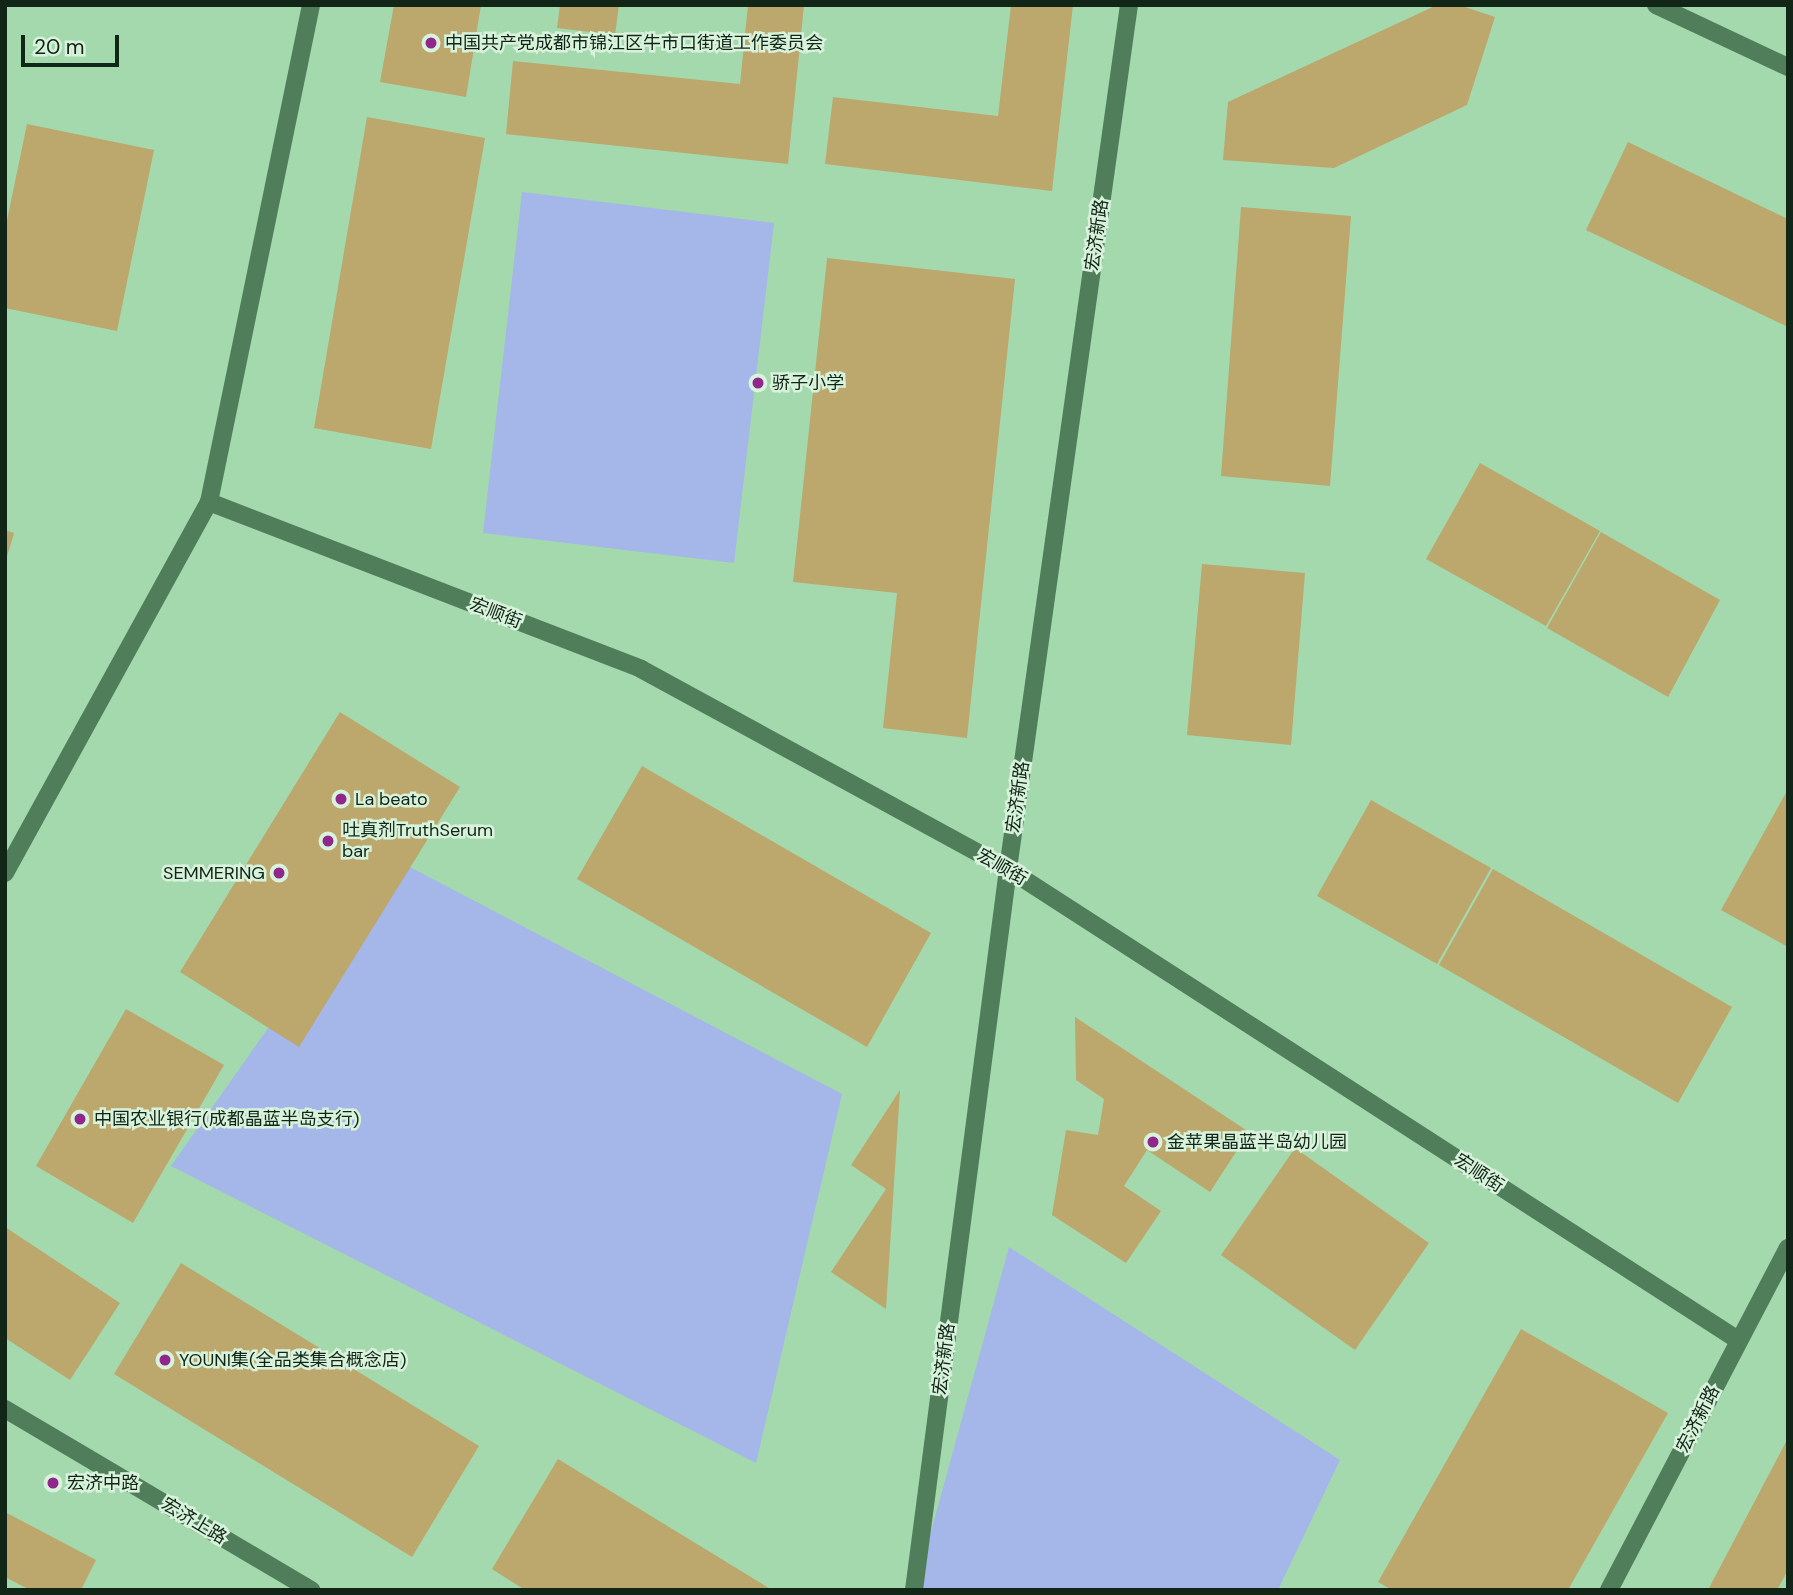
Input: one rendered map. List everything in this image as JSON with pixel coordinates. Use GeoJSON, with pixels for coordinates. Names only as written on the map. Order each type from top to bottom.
{"type":"FeatureCollection","features":[{"type":"Feature","properties":{"kind":"street"},"geometry":{"type":"LineString","coordinates":[[5,873],[209,502],[311,5]]}},
{"type":"Feature","properties":{"kind":"street","name":"宏济新路"},"geometry":{"type":"LineString","coordinates":[[914,1590],[1008,869],[1129,5]]}},
{"type":"Feature","properties":{"kind":"street"},"geometry":{"type":"LineString","coordinates":[[1656,5],[1788,67]]}},
{"type":"Feature","properties":{"kind":"street","name":"宏顺街"},"geometry":{"type":"LineString","coordinates":[[209,502],[641,669],[1008,869],[1738,1340]]}},
{"type":"Feature","properties":{"kind":"street","name":"宏济新路"},"geometry":{"type":"LineString","coordinates":[[1609,1590],[1788,1248]]}},
{"type":"Feature","properties":{"kind":"street","name":"宏济上路"},"geometry":{"type":"LineString","coordinates":[[5,1409],[310,1590]]}},
{"type":"Feature","properties":{"kind":"shaded area"},"geometry":{"type":"Polygon","coordinates":[[[522,192],[774,223],[734,563],[483,533],[522,192]]]}},
{"type":"Feature","properties":{"kind":"shaded area"},"geometry":{"type":"Polygon","coordinates":[[[389,856],[842,1094],[756,1463],[171,1166],[389,856]]]}},
{"type":"Feature","properties":{"kind":"shaded area"},"geometry":{"type":"Polygon","coordinates":[[[1009,1247],[1340,1460],[1278,1590],[915,1590],[1009,1247]]]}},
{"type":"Feature","properties":{"kind":"building","name":"中国共产党成都市锦江区牛市口街道工作委员会"},"geometry":{"type":"Polygon","coordinates":[[[394,5],[481,5],[466,97],[380,82],[394,5]]]}},
{"type":"Feature","properties":{"kind":"building"},"geometry":{"type":"Polygon","coordinates":[[[560,5],[619,5],[615,35],[557,28],[560,5]]]}},
{"type":"Feature","properties":{"kind":"building"},"geometry":{"type":"Polygon","coordinates":[[[748,5],[804,5],[788,164],[506,134],[513,61],[740,84],[748,5]]]}},
{"type":"Feature","properties":{"kind":"building"},"geometry":{"type":"Polygon","coordinates":[[[1011,5],[1073,5],[1052,191],[825,164],[833,97],[998,116],[1011,5]]]}},
{"type":"Feature","properties":{"kind":"building"},"geometry":{"type":"Polygon","coordinates":[[[1437,5],[1459,5],[1495,17],[1467,105],[1334,168],[1223,160],[1228,102],[1437,5]]]}},
{"type":"Feature","properties":{"kind":"building"},"geometry":{"type":"Polygon","coordinates":[[[367,117],[485,138],[431,449],[314,428],[367,117]]]}},
{"type":"Feature","properties":{"kind":"building"},"geometry":{"type":"Polygon","coordinates":[[[27,124],[154,150],[117,331],[5,308],[5,230],[27,124]]]}},
{"type":"Feature","properties":{"kind":"building"},"geometry":{"type":"Polygon","coordinates":[[[1628,142],[1788,219],[1788,327],[1586,230],[1628,142]]]}},
{"type":"Feature","properties":{"kind":"building"},"geometry":{"type":"Polygon","coordinates":[[[1241,207],[1351,216],[1330,486],[1221,476],[1241,207]]]}},
{"type":"Feature","properties":{"kind":"building"},"geometry":{"type":"Polygon","coordinates":[[[827,258],[1015,279],[967,738],[883,728],[897,593],[793,582],[827,258]]]}},
{"type":"Feature","properties":{"kind":"building"},"geometry":{"type":"Polygon","coordinates":[[[1480,463],[1600,531],[1546,626],[1426,559],[1480,463]]]}},
{"type":"Feature","properties":{"kind":"building"},"geometry":{"type":"Polygon","coordinates":[[[5,530],[14,533],[6,560],[5,559],[5,530]]]}},
{"type":"Feature","properties":{"kind":"building"},"geometry":{"type":"Polygon","coordinates":[[[1601,532],[1720,600],[1668,697],[1547,628],[1601,532]]]}},
{"type":"Feature","properties":{"kind":"building"},"geometry":{"type":"Polygon","coordinates":[[[1202,564],[1305,573],[1291,745],[1187,735],[1202,564]]]}},
{"type":"Feature","properties":{"kind":"building"},"geometry":{"type":"Polygon","coordinates":[[[340,712],[460,787],[299,1047],[180,972],[340,712]]]}},
{"type":"Feature","properties":{"kind":"building"},"geometry":{"type":"Polygon","coordinates":[[[642,766],[931,933],[867,1047],[577,879],[642,766]]]}},
{"type":"Feature","properties":{"kind":"building"},"geometry":{"type":"Polygon","coordinates":[[[1788,789],[1788,947],[1721,910],[1788,789]]]}},
{"type":"Feature","properties":{"kind":"building"},"geometry":{"type":"Polygon","coordinates":[[[1371,800],[1491,868],[1437,964],[1317,896],[1371,800]]]}},
{"type":"Feature","properties":{"kind":"building"},"geometry":{"type":"Polygon","coordinates":[[[1493,869],[1732,1007],[1678,1103],[1439,965],[1493,869]]]}},
{"type":"Feature","properties":{"kind":"building"},"geometry":{"type":"Polygon","coordinates":[[[126,1009],[224,1065],[133,1223],[36,1166],[126,1009]]]}},
{"type":"Feature","properties":{"kind":"building","name":"金苹果晶蓝半岛幼儿园"},"geometry":{"type":"Polygon","coordinates":[[[1075,1017],[1249,1132],[1210,1192],[1147,1150],[1124,1186],[1161,1211],[1126,1263],[1052,1215],[1066,1130],[1098,1135],[1104,1099],[1076,1080],[1075,1017]]]}},
{"type":"Feature","properties":{"kind":"building"},"geometry":{"type":"Polygon","coordinates":[[[900,1090],[886,1309],[831,1272],[886,1189],[851,1165],[900,1090]]]}},
{"type":"Feature","properties":{"kind":"building"},"geometry":{"type":"Polygon","coordinates":[[[1295,1148],[1429,1243],[1355,1350],[1221,1255],[1295,1148]]]}},
{"type":"Feature","properties":{"kind":"building"},"geometry":{"type":"Polygon","coordinates":[[[5,1227],[120,1303],[70,1380],[5,1338],[5,1227]]]}},
{"type":"Feature","properties":{"kind":"building"},"geometry":{"type":"Polygon","coordinates":[[[181,1263],[479,1446],[412,1557],[114,1374],[181,1263]]]}},
{"type":"Feature","properties":{"kind":"building"},"geometry":{"type":"Polygon","coordinates":[[[1521,1329],[1668,1413],[1568,1590],[1392,1590],[1378,1582],[1521,1329]]]}},
{"type":"Feature","properties":{"kind":"building"},"geometry":{"type":"Polygon","coordinates":[[[1788,1438],[1788,1570],[1777,1590],[1708,1590],[1788,1438]]]}},
{"type":"Feature","properties":{"kind":"building"},"geometry":{"type":"Polygon","coordinates":[[[558,1459],[772,1590],[525,1590],[492,1569],[558,1459]]]}},
{"type":"Feature","properties":{"kind":"building"},"geometry":{"type":"Polygon","coordinates":[[[5,1512],[96,1560],[81,1590],[30,1590],[5,1577],[5,1512]]]}},
{"type":"Feature","properties":{"kind":"place","name":"中国共产党成都市锦江区牛市口街道工作委员会"},"geometry":{"type":"Point","coordinates":[431,43]}},
{"type":"Feature","properties":{"kind":"place","name":"骄子小学"},"geometry":{"type":"Point","coordinates":[758,383]}},
{"type":"Feature","properties":{"kind":"place","name":"La beato"},"geometry":{"type":"Point","coordinates":[341,799]}},
{"type":"Feature","properties":{"kind":"place","name":"吐真剂TruthSerum bar"},"geometry":{"type":"Point","coordinates":[328,841]}},
{"type":"Feature","properties":{"kind":"place","name":"SEMMERING"},"geometry":{"type":"Point","coordinates":[279,873]}},
{"type":"Feature","properties":{"kind":"place","name":"中国农业银行(成都晶蓝半岛支行)"},"geometry":{"type":"Point","coordinates":[80,1119]}},
{"type":"Feature","properties":{"kind":"place","name":"金苹果晶蓝半岛幼儿园"},"geometry":{"type":"Point","coordinates":[1153,1142]}},
{"type":"Feature","properties":{"kind":"place","name":"YOUNI集(全品类集合概念店)"},"geometry":{"type":"Point","coordinates":[165,1360]}},
{"type":"Feature","properties":{"kind":"place","name":"宏济中路"},"geometry":{"type":"Point","coordinates":[53,1483]}}]}
